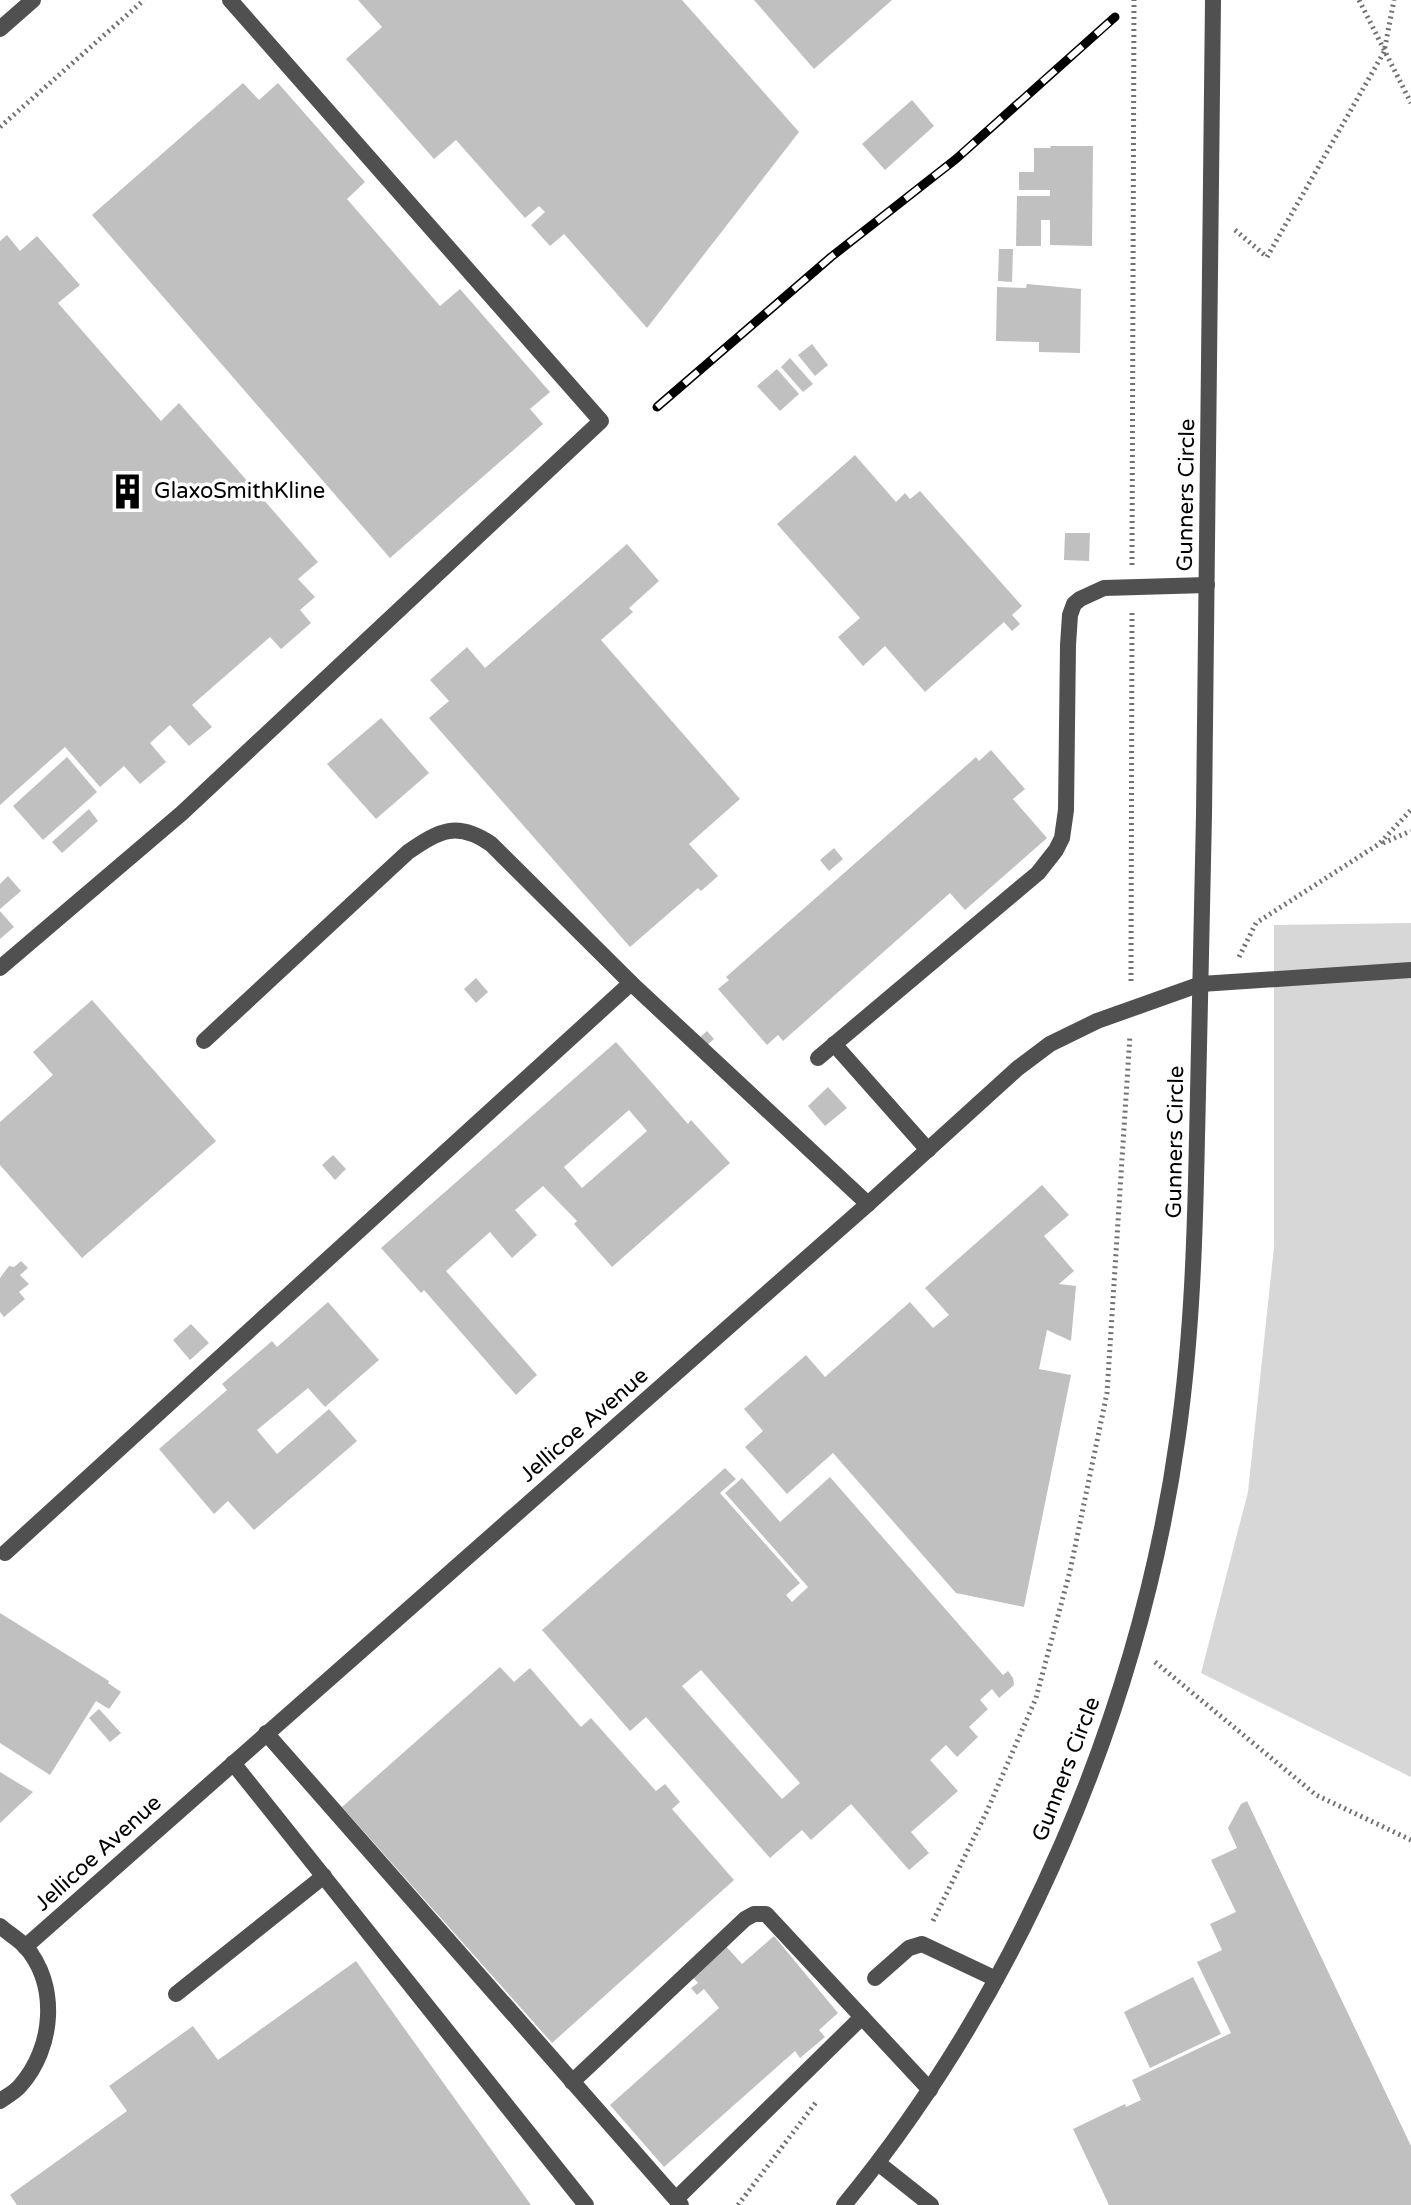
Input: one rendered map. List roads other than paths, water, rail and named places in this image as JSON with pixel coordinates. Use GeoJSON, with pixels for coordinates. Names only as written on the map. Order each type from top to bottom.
{"type":"FeatureCollection","features":[{"type":"Feature","properties":{"kind":"street"},"geometry":{"type":"LineString","coordinates":[[0,29],[33,0]]}},
{"type":"Feature","properties":{"kind":"street"},"geometry":{"type":"LineString","coordinates":[[0,968],[182,813],[601,421],[230,0]]}},
{"type":"Feature","properties":{"kind":"street","name":"Gunners Circle"},"geometry":{"type":"LineString","coordinates":[[844,2205],[930,2090],[1015,1947],[1089,1780],[1133,1643],[1156,1556],[1178,1436],[1194,1287],[1207,585],[1213,0]]}},
{"type":"Feature","properties":{"kind":"street"},"geometry":{"type":"LineString","coordinates":[[818,1058],[1038,873],[1056,850],[1062,838],[1066,810],[1070,615],[1074,604],[1104,588],[1207,585]]}},
{"type":"Feature","properties":{"kind":"street"},"geometry":{"type":"LineString","coordinates":[[204,1041],[408,852],[425,840],[452,829],[466,830],[491,844],[631,983],[868,1204]]}},
{"type":"Feature","properties":{"kind":"street","name":"Jellicoe Avenue"},"geometry":{"type":"LineString","coordinates":[[25,1947],[868,1204],[1018,1068],[1050,1044],[1131,1008],[1201,984],[1411,970]]}},
{"type":"Feature","properties":{"kind":"street"},"geometry":{"type":"LineString","coordinates":[[5,1553],[631,983]]}},
{"type":"Feature","properties":{"kind":"street"},"geometry":{"type":"LineString","coordinates":[[834,1044],[928,1150]]}},
{"type":"Feature","properties":{"kind":"street"},"geometry":{"type":"LineString","coordinates":[[266,1733],[678,2202],[862,2017]]}},
{"type":"Feature","properties":{"kind":"street"},"geometry":{"type":"LineString","coordinates":[[233,1763],[586,2205]]}},
{"type":"Feature","properties":{"kind":"street"},"geometry":{"type":"LineString","coordinates":[[176,1994],[324,1876]]}},
{"type":"Feature","properties":{"kind":"street"},"geometry":{"type":"LineString","coordinates":[[572,2082],[734,1929],[754,1914],[766,1914],[930,2090]]}},
{"type":"Feature","properties":{"kind":"street"},"geometry":{"type":"LineString","coordinates":[[0,1926],[25,1947],[44,1980],[49,2018],[41,2056],[19,2087],[0,2101]]}},
{"type":"Feature","properties":{"kind":"street"},"geometry":{"type":"LineString","coordinates":[[875,1978],[909,1948],[922,1944],[996,1979]]}},
{"type":"Feature","properties":{"kind":"street"},"geometry":{"type":"LineString","coordinates":[[878,2163],[931,2205]]}},
{"type":"Feature","properties":{"kind":"railway"},"geometry":{"type":"LineString","coordinates":[[657,407],[831,257],[956,159],[1115,17]]}},
{"type":"Feature","properties":{"kind":"place","name":"GlaxoSmithKline"},"geometry":{"type":"Point","coordinates":[128,491]}}]}
